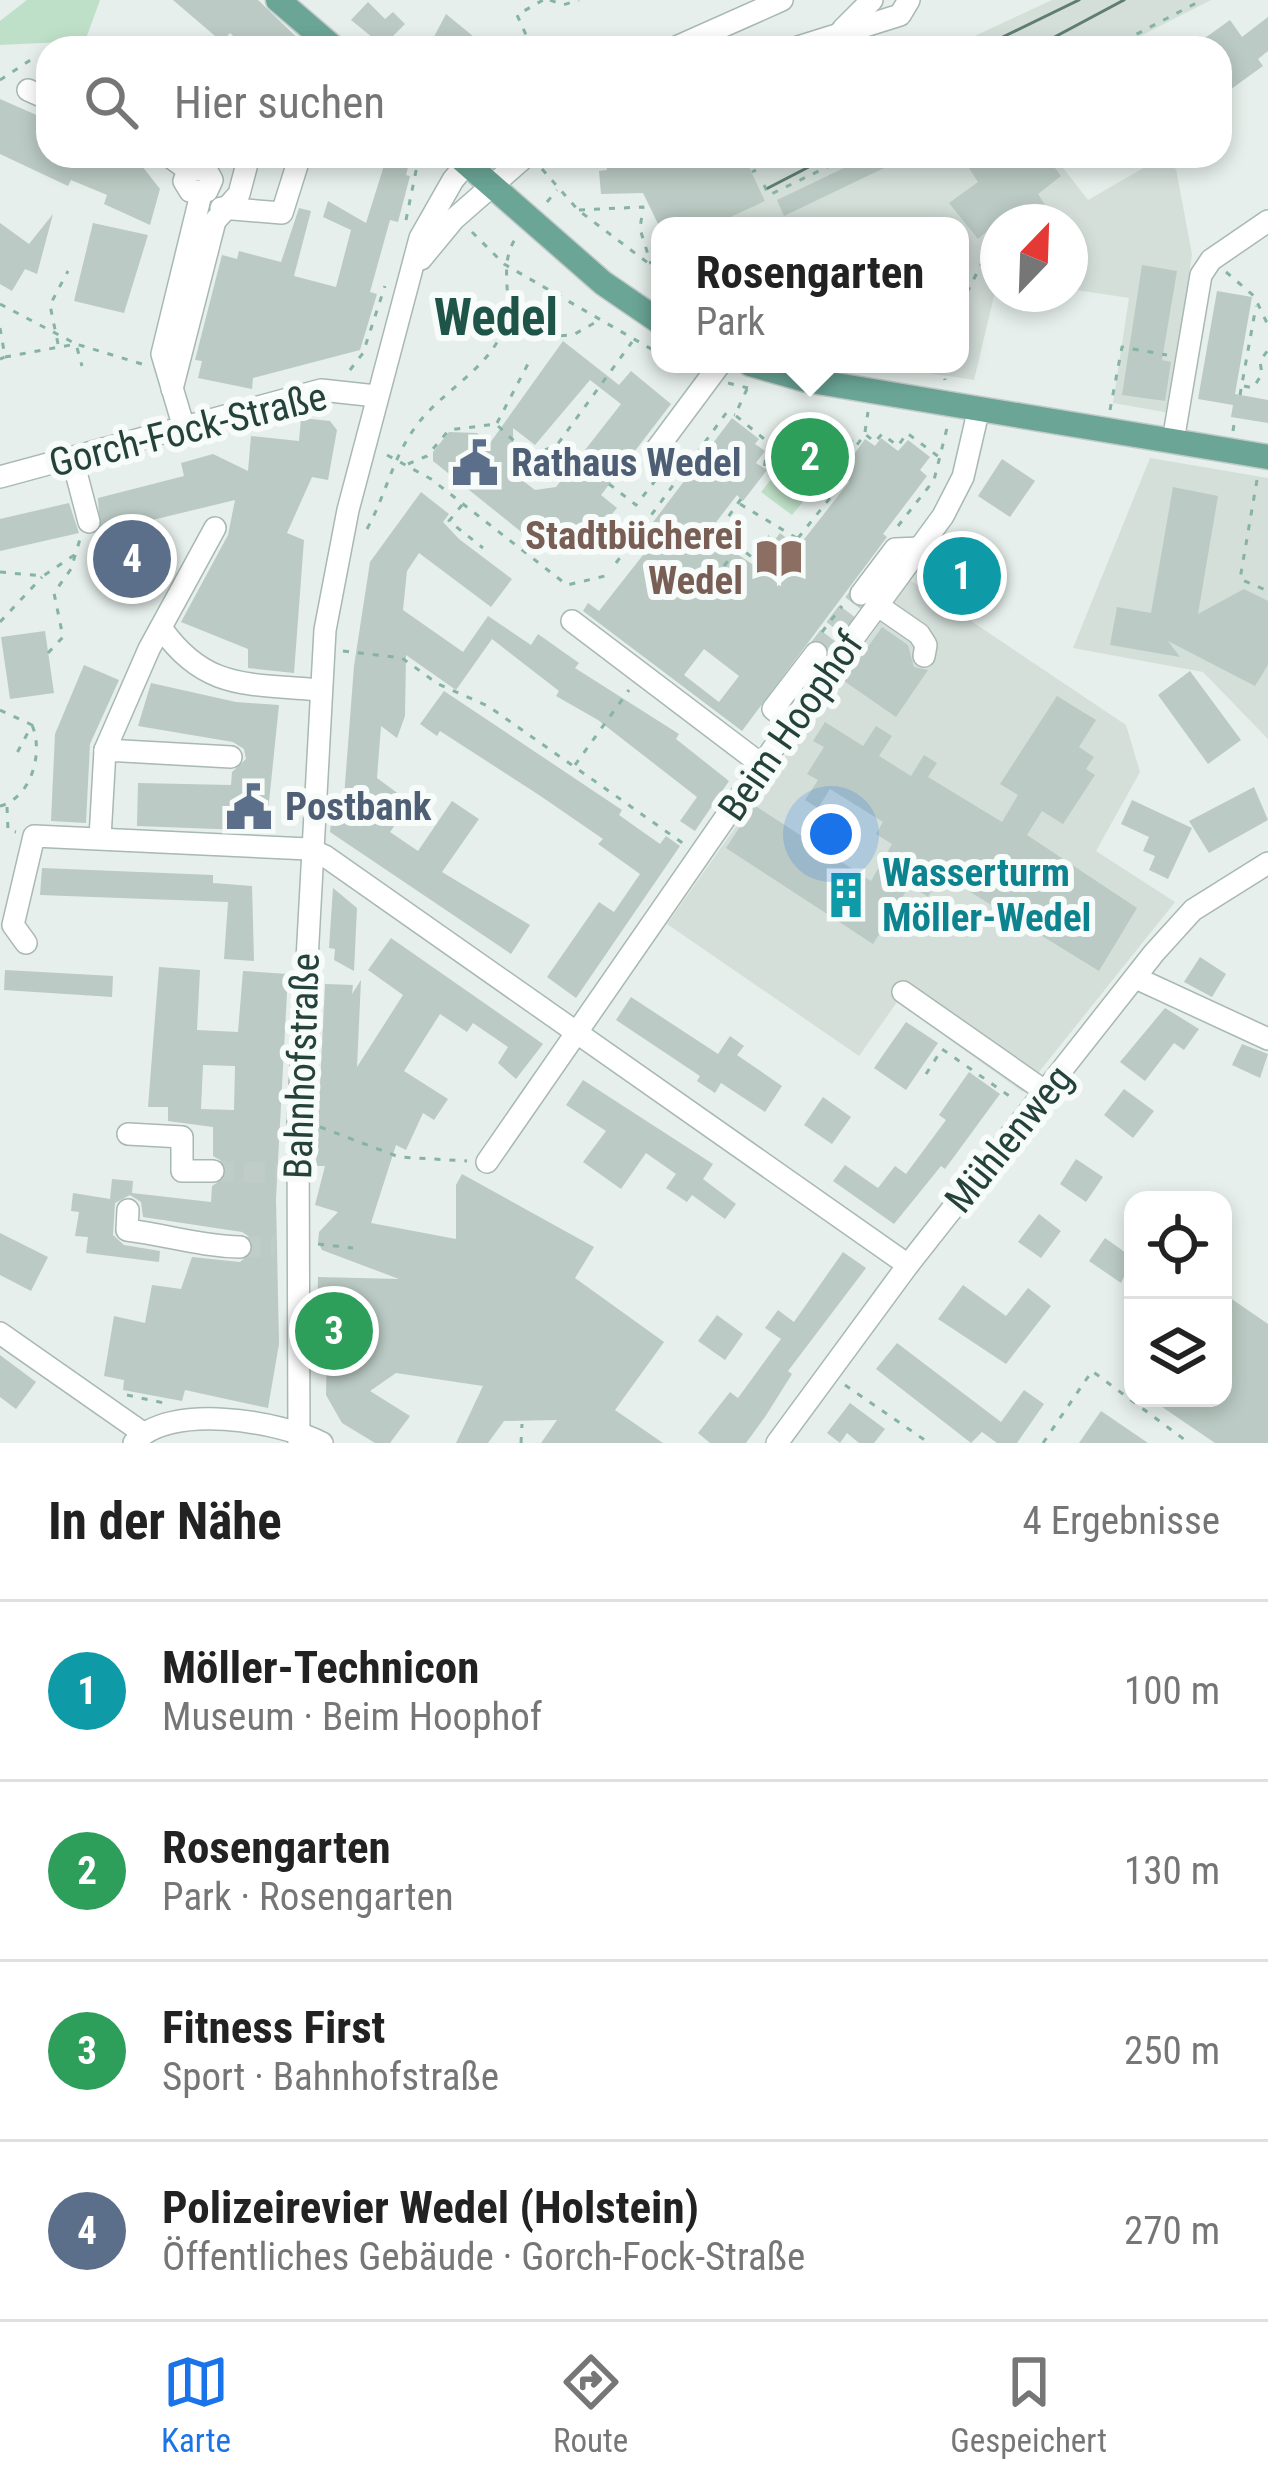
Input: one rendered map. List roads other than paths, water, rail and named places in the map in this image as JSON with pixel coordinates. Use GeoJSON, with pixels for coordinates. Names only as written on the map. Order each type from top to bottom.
{"type":"FeatureCollection","features":[{"type":"Feature","properties":{"kind":"main road"},"geometry":{"type":"LineString","coordinates":[[278,0],[320,36]]}},
{"type":"Feature","properties":{"kind":"main road"},"geometry":{"type":"LineString","coordinates":[[475,168],[603,283],[651,316]]}},
{"type":"Feature","properties":{"kind":"main road"},"geometry":{"type":"LineString","coordinates":[[748,376],[806,380],[1264,456]]}},
{"type":"Feature","properties":{"kind":"street"},"geometry":{"type":"LineString","coordinates":[[701,36],[782,0]]}},
{"type":"Feature","properties":{"kind":"street"},"geometry":{"type":"LineString","coordinates":[[843,29],[872,0]]}},
{"type":"Feature","properties":{"kind":"street"},"geometry":{"type":"LineString","coordinates":[[825,36],[900,15],[909,0]]}},
{"type":"Feature","properties":{"kind":"street"},"geometry":{"type":"LineString","coordinates":[[184,428],[162,354],[201,194],[186,187],[185,168]]}},
{"type":"Feature","properties":{"kind":"street"},"geometry":{"type":"LineString","coordinates":[[169,380],[220,208],[238,194],[246,168]]}},
{"type":"Feature","properties":{"kind":"street"},"geometry":{"type":"LineString","coordinates":[[220,208],[282,213],[296,168]]}},
{"type":"Feature","properties":{"kind":"street","name":"Bahnhofstraße"},"geometry":{"type":"LineString","coordinates":[[299,1438],[287,1173],[298,1125],[319,690],[338,552],[368,447],[396,283],[460,168]]}},
{"type":"Feature","properties":{"kind":"street"},"geometry":{"type":"LineString","coordinates":[[396,283],[512,168]]}},
{"type":"Feature","properties":{"kind":"street"},"geometry":{"type":"LineString","coordinates":[[1173,441],[1201,275],[1211,260],[1268,221]]}},
{"type":"Feature","properties":{"kind":"street"},"geometry":{"type":"LineString","coordinates":[[1244,238],[1268,233]]}},
{"type":"Feature","properties":{"kind":"street"},"geometry":{"type":"LineString","coordinates":[[656,450],[713,373]]}},
{"type":"Feature","properties":{"kind":"street","name":"Gorch-Fock-Straße"},"geometry":{"type":"LineString","coordinates":[[0,477],[73,461],[321,390],[376,396]]}},
{"type":"Feature","properties":{"kind":"street","name":"Beim Hoophof"},"geometry":{"type":"LineString","coordinates":[[487,1162],[791,723],[860,601],[920,548],[963,477],[979,409]]}},
{"type":"Feature","properties":{"kind":"street"},"geometry":{"type":"LineString","coordinates":[[73,461],[85,526]]}},
{"type":"Feature","properties":{"kind":"street"},"geometry":{"type":"LineString","coordinates":[[100,838],[105,750],[215,528]]}},
{"type":"Feature","properties":{"kind":"street"},"geometry":{"type":"LineString","coordinates":[[860,601],[919,634],[926,645],[924,656]]}},
{"type":"Feature","properties":{"kind":"street"},"geometry":{"type":"LineString","coordinates":[[572,621],[762,764]]}},
{"type":"Feature","properties":{"kind":"street"},"geometry":{"type":"LineString","coordinates":[[162,629],[184,660],[221,681],[319,690]]}},
{"type":"Feature","properties":{"kind":"street"},"geometry":{"type":"LineString","coordinates":[[791,723],[773,709],[816,646]]}},
{"type":"Feature","properties":{"kind":"street"},"geometry":{"type":"LineString","coordinates":[[105,750],[231,757]]}},
{"type":"Feature","properties":{"kind":"street"},"geometry":{"type":"LineString","coordinates":[[26,943],[13,925],[34,836],[309,849],[908,1265]]}},
{"type":"Feature","properties":{"kind":"street","name":"Mühlenweg"},"geometry":{"type":"LineString","coordinates":[[777,1443],[908,1265],[1192,910],[1268,862]]}},
{"type":"Feature","properties":{"kind":"street"},"geometry":{"type":"LineString","coordinates":[[1136,977],[1268,1040]]}},
{"type":"Feature","properties":{"kind":"street"},"geometry":{"type":"LineString","coordinates":[[903,992],[1046,1093]]}},
{"type":"Feature","properties":{"kind":"street"},"geometry":{"type":"LineString","coordinates":[[128,1134],[182,1137],[182,1171],[213,1171]]}},
{"type":"Feature","properties":{"kind":"street"},"geometry":{"type":"LineString","coordinates":[[128,1210],[127,1230],[180,1237],[195,1246],[240,1246]]}},
{"type":"Feature","properties":{"kind":"street"},"geometry":{"type":"LineString","coordinates":[[0,1333],[138,1438],[189,1416],[322,1443]]}},
{"type":"Feature","properties":{"kind":"tunnel"},"geometry":{"type":"LineString","coordinates":[[816,653],[861,594]]}},
{"type":"Feature","properties":{"kind":"tunnel"},"geometry":{"type":"LineString","coordinates":[[213,1171],[277,1173]]}},
{"type":"Feature","properties":{"kind":"tunnel"},"geometry":{"type":"LineString","coordinates":[[240,1247],[275,1247]]}},
{"type":"Feature","properties":{"kind":"tram line"},"geometry":{"type":"LineString","coordinates":[[1005,36],[1079,0]]}},
{"type":"Feature","properties":{"kind":"tram line"},"geometry":{"type":"LineString","coordinates":[[1056,36],[1124,0]]}},
{"type":"Feature","properties":{"kind":"tram line"},"geometry":{"type":"LineString","coordinates":[[768,188],[807,168]]}},
{"type":"Feature","properties":{"kind":"place","name":"Rosengarten"},"geometry":{"type":"Point","coordinates":[810,457]}},
{"type":"Feature","properties":{"kind":"place","name":"Rathaus Wedel"},"geometry":{"type":"Point","coordinates":[475,463]}},
{"type":"Feature","properties":{"kind":"place","name":"Stadtbücherei Wedel"},"geometry":{"type":"Point","coordinates":[779,558]}},
{"type":"Feature","properties":{"kind":"place","name":"Polizeirevier Wedel (Holstein)"},"geometry":{"type":"Point","coordinates":[132,559]}},
{"type":"Feature","properties":{"kind":"place","name":"Möller-Technicon"},"geometry":{"type":"Point","coordinates":[962,576]}},
{"type":"Feature","properties":{"kind":"place","name":"Postbank"},"geometry":{"type":"Point","coordinates":[249,807]}},
{"type":"Feature","properties":{"kind":"place","name":"Wasserturm Möller-Wedel"},"geometry":{"type":"Point","coordinates":[846,895]}},
{"type":"Feature","properties":{"kind":"place","name":"Fitness First"},"geometry":{"type":"Point","coordinates":[334,1331]}},
{"type":"Feature","properties":{"kind":"district","name":"Wedel"},"geometry":{"type":"Point","coordinates":[496,317]}}]}
